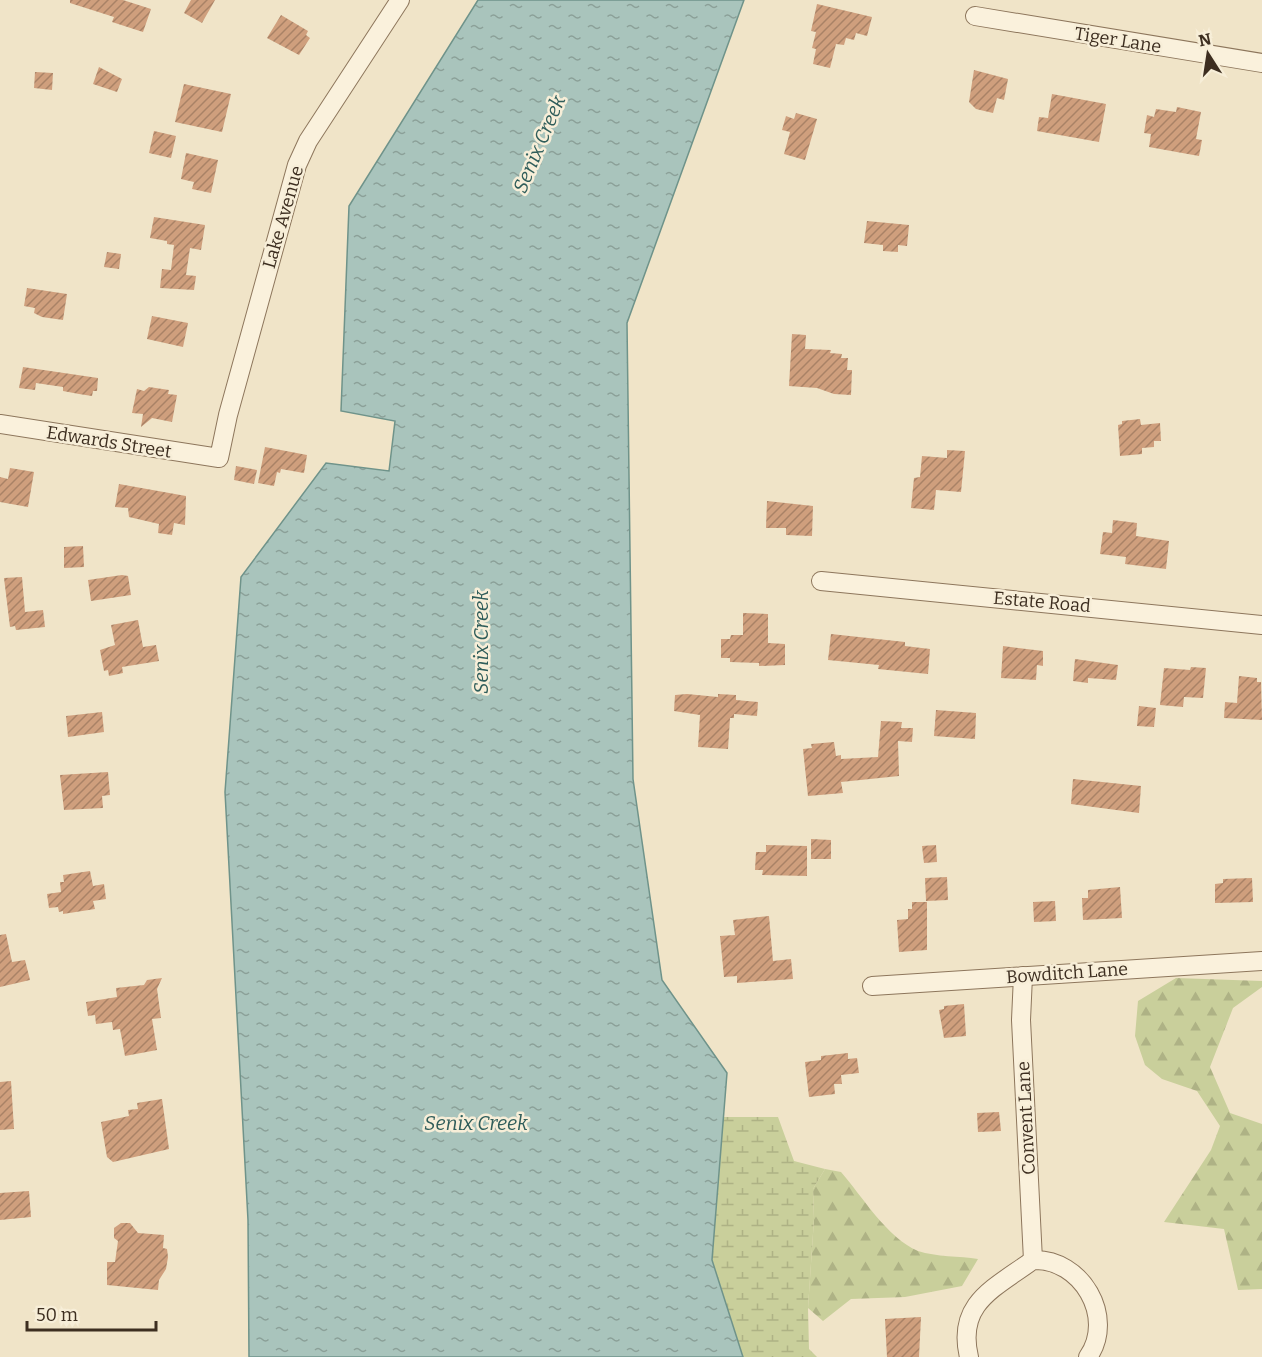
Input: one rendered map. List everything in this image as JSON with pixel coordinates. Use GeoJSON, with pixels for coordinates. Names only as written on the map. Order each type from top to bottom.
{"type":"FeatureCollection","features":[{"type":"Feature","properties":{"kind":"street","name":"Lake Avenue"},"geometry":{"type":"LineString","coordinates":[[219,458],[228,415],[297,165],[308,141],[400,0]]}},
{"type":"Feature","properties":{"kind":"street","name":"Tiger Lane"},"geometry":{"type":"LineString","coordinates":[[975,16],[1262,63]]}},
{"type":"Feature","properties":{"kind":"street","name":"Edwards Street"},"geometry":{"type":"LineString","coordinates":[[0,424],[219,458]]}},
{"type":"Feature","properties":{"kind":"street","name":"Estate Road"},"geometry":{"type":"LineString","coordinates":[[821,581],[1082,605],[1262,625]]}},
{"type":"Feature","properties":{"kind":"street","name":"Bowditch Lane"},"geometry":{"type":"LineString","coordinates":[[872,986],[1262,961]]}},
{"type":"Feature","properties":{"kind":"street","name":"Convent Lane"},"geometry":{"type":"LineString","coordinates":[[1023,976],[1020,1020],[1033,1260]]}},
{"type":"Feature","properties":{"kind":"street"},"geometry":{"type":"LineString","coordinates":[[969,1357],[965,1328],[975,1305],[1033,1260],[1045,1260],[1067,1268],[1083,1281],[1099,1319],[1093,1349],[1088,1357]]}},
{"type":"Feature","properties":{"kind":"green space"},"geometry":{"type":"Polygon","coordinates":[[[1176,978],[1262,981],[1262,987],[1233,1008],[1210,1067],[1230,1113],[1262,1124],[1262,1289],[1238,1290],[1224,1229],[1164,1222],[1211,1150],[1220,1126],[1197,1091],[1162,1079],[1145,1065],[1135,1036],[1138,1001],[1176,978]]]}},
{"type":"Feature","properties":{"kind":"green space"},"geometry":{"type":"Polygon","coordinates":[[[723,1117],[778,1117],[794,1161],[825,1169],[813,1189],[814,1219],[808,1308],[809,1349],[817,1357],[743,1357],[712,1260],[723,1117]]]}},
{"type":"Feature","properties":{"kind":"green space"},"geometry":{"type":"Polygon","coordinates":[[[825,1169],[841,1172],[876,1216],[907,1245],[925,1253],[978,1259],[962,1286],[905,1297],[851,1299],[823,1321],[808,1308],[814,1219],[813,1189],[825,1169]]]}},
{"type":"Feature","properties":{"kind":"water","name":"Senix Creek"},"geometry":{"type":"Polygon","coordinates":[[[478,0],[744,0],[627,323],[633,779],[662,980],[727,1073],[712,1260],[743,1357],[249,1357],[248,1220],[225,792],[241,577],[326,463],[389,471],[395,421],[341,411],[349,206],[478,0]]]}},
{"type":"Feature","properties":{"kind":"building"},"geometry":{"type":"Polygon","coordinates":[[[70,0],[123,0],[151,9],[143,32],[112,22],[114,17],[70,3],[70,0]]]}},
{"type":"Feature","properties":{"kind":"building"},"geometry":{"type":"Polygon","coordinates":[[[191,0],[215,0],[202,23],[184,13],[191,0]]]}},
{"type":"Feature","properties":{"kind":"building"},"geometry":{"type":"Polygon","coordinates":[[[817,4],[872,17],[867,36],[856,33],[854,40],[846,38],[844,45],[836,44],[830,68],[813,64],[816,49],[812,48],[816,32],[811,31],[817,4]]]}},
{"type":"Feature","properties":{"kind":"building"},"geometry":{"type":"Polygon","coordinates":[[[281,15],[308,31],[306,35],[310,38],[299,55],[267,38],[281,15]]]}},
{"type":"Feature","properties":{"kind":"building"},"geometry":{"type":"Polygon","coordinates":[[[99,67],[122,79],[117,92],[93,84],[99,67]]]}},
{"type":"Feature","properties":{"kind":"building"},"geometry":{"type":"Polygon","coordinates":[[[974,70],[1008,79],[1004,100],[997,98],[993,113],[976,109],[969,102],[974,70]]]}},
{"type":"Feature","properties":{"kind":"building"},"geometry":{"type":"Polygon","coordinates":[[[35,72],[53,73],[52,90],[34,88],[35,72]]]}},
{"type":"Feature","properties":{"kind":"building"},"geometry":{"type":"Polygon","coordinates":[[[184,84],[231,94],[222,132],[175,122],[184,84]]]}},
{"type":"Feature","properties":{"kind":"building"},"geometry":{"type":"Polygon","coordinates":[[[1052,94],[1106,104],[1099,142],[1037,131],[1039,117],[1048,118],[1052,94]]]}},
{"type":"Feature","properties":{"kind":"building"},"geometry":{"type":"Polygon","coordinates":[[[1177,107],[1201,112],[1196,139],[1202,140],[1199,156],[1149,147],[1151,134],[1144,133],[1147,115],[1154,117],[1156,109],[1176,112],[1177,107]]]}},
{"type":"Feature","properties":{"kind":"building"},"geometry":{"type":"Polygon","coordinates":[[[796,113],[817,119],[805,160],[784,154],[790,132],[782,130],[786,116],[794,119],[796,113]]]}},
{"type":"Feature","properties":{"kind":"building"},"geometry":{"type":"Polygon","coordinates":[[[154,131],[176,136],[171,158],[149,153],[154,131]]]}},
{"type":"Feature","properties":{"kind":"building"},"geometry":{"type":"Polygon","coordinates":[[[186,153],[218,160],[211,193],[192,189],[194,182],[181,179],[186,153]]]}},
{"type":"Feature","properties":{"kind":"building"},"geometry":{"type":"Polygon","coordinates":[[[154,217],[205,225],[201,250],[190,248],[186,275],[196,276],[194,290],[160,288],[162,269],[171,270],[174,245],[167,244],[167,241],[150,238],[154,217]]]}},
{"type":"Feature","properties":{"kind":"building"},"geometry":{"type":"Polygon","coordinates":[[[867,221],[909,225],[907,246],[898,245],[898,252],[883,251],[883,245],[864,243],[867,221]]]}},
{"type":"Feature","properties":{"kind":"building"},"geometry":{"type":"Polygon","coordinates":[[[107,252],[121,254],[119,269],[104,267],[107,252]]]}},
{"type":"Feature","properties":{"kind":"building"},"geometry":{"type":"Polygon","coordinates":[[[27,288],[67,294],[63,320],[42,317],[34,313],[35,308],[24,306],[27,288]]]}},
{"type":"Feature","properties":{"kind":"building"},"geometry":{"type":"Polygon","coordinates":[[[152,316],[188,323],[183,347],[147,339],[152,316]]]}},
{"type":"Feature","properties":{"kind":"building"},"geometry":{"type":"Polygon","coordinates":[[[792,334],[806,335],[805,349],[831,350],[830,353],[842,354],[841,358],[848,358],[847,370],[852,370],[851,395],[834,394],[817,388],[789,386],[792,334]]]}},
{"type":"Feature","properties":{"kind":"building"},"geometry":{"type":"Polygon","coordinates":[[[23,367],[98,378],[97,391],[93,391],[92,396],[63,391],[63,387],[36,383],[35,390],[19,388],[23,367]]]}},
{"type":"Feature","properties":{"kind":"building"},"geometry":{"type":"Polygon","coordinates":[[[149,387],[169,390],[168,394],[177,395],[172,422],[152,418],[141,427],[143,414],[132,413],[137,389],[144,391],[149,387]]]}},
{"type":"Feature","properties":{"kind":"building"},"geometry":{"type":"Polygon","coordinates":[[[1140,419],[1141,425],[1160,423],[1161,441],[1154,441],[1154,447],[1142,448],[1142,454],[1120,456],[1118,425],[1122,424],[1122,421],[1140,419]]]}},
{"type":"Feature","properties":{"kind":"building"},"geometry":{"type":"Polygon","coordinates":[[[265,447],[307,455],[304,473],[281,469],[280,473],[277,472],[274,486],[258,483],[265,447]]]}},
{"type":"Feature","properties":{"kind":"building"},"geometry":{"type":"Polygon","coordinates":[[[947,450],[965,451],[961,492],[936,490],[934,510],[911,508],[914,478],[920,477],[922,456],[947,458],[947,450]]]}},
{"type":"Feature","properties":{"kind":"building"},"geometry":{"type":"Polygon","coordinates":[[[236,466],[257,470],[254,484],[234,480],[236,466]]]}},
{"type":"Feature","properties":{"kind":"building"},"geometry":{"type":"Polygon","coordinates":[[[10,468],[34,472],[28,507],[0,502],[0,477],[8,479],[10,468]]]}},
{"type":"Feature","properties":{"kind":"building"},"geometry":{"type":"Polygon","coordinates":[[[119,484],[186,496],[185,525],[174,523],[172,535],[158,533],[159,524],[129,517],[128,508],[115,507],[119,484]]]}},
{"type":"Feature","properties":{"kind":"building"},"geometry":{"type":"Polygon","coordinates":[[[767,501],[813,506],[812,536],[786,535],[786,528],[766,528],[767,501]]]}},
{"type":"Feature","properties":{"kind":"building"},"geometry":{"type":"Polygon","coordinates":[[[1113,520],[1137,523],[1136,536],[1169,541],[1166,569],[1125,564],[1126,557],[1100,554],[1103,532],[1112,533],[1113,520]]]}},
{"type":"Feature","properties":{"kind":"building"},"geometry":{"type":"Polygon","coordinates":[[[83,546],[84,567],[64,568],[64,547],[83,546]]]}},
{"type":"Feature","properties":{"kind":"building"},"geometry":{"type":"Polygon","coordinates":[[[128,576],[131,595],[91,601],[88,580],[128,576]]]}},
{"type":"Feature","properties":{"kind":"building"},"geometry":{"type":"Polygon","coordinates":[[[22,577],[25,612],[43,610],[45,627],[16,630],[15,626],[10,627],[4,578],[22,577]]]}},
{"type":"Feature","properties":{"kind":"building"},"geometry":{"type":"Polygon","coordinates":[[[743,613],[768,614],[768,643],[785,644],[785,665],[759,666],[759,663],[730,662],[730,658],[721,658],[721,639],[730,639],[731,635],[743,635],[743,613]]]}},
{"type":"Feature","properties":{"kind":"building"},"geometry":{"type":"Polygon","coordinates":[[[138,620],[143,647],[156,645],[159,661],[122,667],[123,673],[109,676],[108,670],[104,671],[100,650],[115,645],[111,625],[138,620]]]}},
{"type":"Feature","properties":{"kind":"building"},"geometry":{"type":"Polygon","coordinates":[[[831,634],[905,642],[905,646],[930,649],[928,674],[878,669],[879,665],[828,660],[831,634]]]}},
{"type":"Feature","properties":{"kind":"building"},"geometry":{"type":"Polygon","coordinates":[[[1003,646],[1043,651],[1043,666],[1037,665],[1036,680],[1001,678],[1003,646]]]}},
{"type":"Feature","properties":{"kind":"building"},"geometry":{"type":"Polygon","coordinates":[[[1075,659],[1118,665],[1116,680],[1088,678],[1088,683],[1073,681],[1075,659]]]}},
{"type":"Feature","properties":{"kind":"building"},"geometry":{"type":"Polygon","coordinates":[[[1191,667],[1206,668],[1203,698],[1184,697],[1183,707],[1160,705],[1164,668],[1190,670],[1191,667]]]}},
{"type":"Feature","properties":{"kind":"building"},"geometry":{"type":"Polygon","coordinates":[[[1239,676],[1257,678],[1257,682],[1261,682],[1262,720],[1224,718],[1225,702],[1237,703],[1239,676]]]}},
{"type":"Feature","properties":{"kind":"building"},"geometry":{"type":"Polygon","coordinates":[[[718,694],[736,695],[736,700],[758,702],[757,716],[734,714],[734,718],[730,718],[728,749],[698,747],[700,715],[674,711],[675,695],[718,697],[718,694]]]}},
{"type":"Feature","properties":{"kind":"building"},"geometry":{"type":"Polygon","coordinates":[[[1139,706],[1156,708],[1154,727],[1137,726],[1139,706]]]}},
{"type":"Feature","properties":{"kind":"building"},"geometry":{"type":"Polygon","coordinates":[[[936,710],[976,713],[975,739],[934,736],[936,710]]]}},
{"type":"Feature","properties":{"kind":"building"},"geometry":{"type":"Polygon","coordinates":[[[102,712],[104,732],[68,737],[66,716],[102,712]]]}},
{"type":"Feature","properties":{"kind":"building"},"geometry":{"type":"Polygon","coordinates":[[[881,721],[902,722],[901,728],[913,728],[912,742],[898,741],[899,776],[841,782],[843,793],[808,796],[803,749],[812,748],[811,744],[834,742],[836,756],[841,755],[841,759],[878,757],[881,721]]]}},
{"type":"Feature","properties":{"kind":"building"},"geometry":{"type":"Polygon","coordinates":[[[108,772],[110,795],[102,796],[103,808],[64,810],[60,775],[108,772]]]}},
{"type":"Feature","properties":{"kind":"building"},"geometry":{"type":"Polygon","coordinates":[[[1073,779],[1141,786],[1139,813],[1071,804],[1073,779]]]}},
{"type":"Feature","properties":{"kind":"building"},"geometry":{"type":"Polygon","coordinates":[[[811,839],[831,840],[831,859],[811,859],[811,839]]]}},
{"type":"Feature","properties":{"kind":"building"},"geometry":{"type":"Polygon","coordinates":[[[766,845],[807,846],[807,876],[762,875],[763,870],[755,870],[756,852],[766,852],[766,845]]]}},
{"type":"Feature","properties":{"kind":"building"},"geometry":{"type":"Polygon","coordinates":[[[936,845],[937,862],[924,863],[922,846],[936,845]]]}},
{"type":"Feature","properties":{"kind":"building"},"geometry":{"type":"Polygon","coordinates":[[[90,871],[93,886],[104,884],[106,899],[93,901],[95,909],[63,914],[63,911],[59,912],[58,907],[49,908],[47,894],[61,892],[60,882],[64,882],[63,875],[90,871]]]}},
{"type":"Feature","properties":{"kind":"building"},"geometry":{"type":"Polygon","coordinates":[[[947,877],[948,900],[926,901],[925,878],[947,877]]]}},
{"type":"Feature","properties":{"kind":"building"},"geometry":{"type":"Polygon","coordinates":[[[1252,878],[1253,902],[1215,903],[1215,884],[1223,883],[1223,879],[1252,878]]]}},
{"type":"Feature","properties":{"kind":"building"},"geometry":{"type":"Polygon","coordinates":[[[1120,887],[1122,918],[1083,920],[1082,898],[1088,898],[1088,890],[1120,887]]]}},
{"type":"Feature","properties":{"kind":"building"},"geometry":{"type":"Polygon","coordinates":[[[1055,901],[1056,921],[1034,922],[1033,902],[1055,901]]]}},
{"type":"Feature","properties":{"kind":"building"},"geometry":{"type":"Polygon","coordinates":[[[912,902],[927,902],[927,950],[899,952],[897,920],[908,919],[908,909],[912,909],[912,902]]]}},
{"type":"Feature","properties":{"kind":"building"},"geometry":{"type":"Polygon","coordinates":[[[769,916],[773,961],[791,959],[793,979],[737,983],[737,976],[724,977],[720,936],[735,935],[733,920],[769,916]]]}},
{"type":"Feature","properties":{"kind":"building"},"geometry":{"type":"Polygon","coordinates":[[[6,934],[12,962],[25,960],[30,980],[0,987],[0,935],[6,934]]]}},
{"type":"Feature","properties":{"kind":"building"},"geometry":{"type":"Polygon","coordinates":[[[162,978],[157,989],[161,1018],[152,1019],[157,1050],[125,1056],[120,1029],[113,1030],[112,1022],[96,1024],[95,1015],[88,1016],[86,1002],[117,997],[116,988],[144,985],[147,980],[162,978]]]}},
{"type":"Feature","properties":{"kind":"building"},"geometry":{"type":"Polygon","coordinates":[[[964,1004],[966,1036],[944,1038],[939,1010],[944,1009],[944,1006],[964,1004]]]}},
{"type":"Feature","properties":{"kind":"building"},"geometry":{"type":"Polygon","coordinates":[[[848,1053],[848,1059],[857,1058],[859,1073],[841,1075],[842,1084],[834,1084],[835,1094],[809,1097],[805,1062],[821,1060],[821,1056],[848,1053]]]}},
{"type":"Feature","properties":{"kind":"building"},"geometry":{"type":"Polygon","coordinates":[[[11,1081],[14,1129],[0,1130],[0,1082],[11,1081]]]}},
{"type":"Feature","properties":{"kind":"building"},"geometry":{"type":"Polygon","coordinates":[[[162,1099],[169,1149],[113,1162],[107,1157],[101,1122],[129,1116],[128,1110],[138,1109],[137,1103],[162,1099]]]}},
{"type":"Feature","properties":{"kind":"building"},"geometry":{"type":"Polygon","coordinates":[[[999,1112],[1001,1131],[978,1132],[977,1113],[999,1112]]]}},
{"type":"Feature","properties":{"kind":"building"},"geometry":{"type":"Polygon","coordinates":[[[29,1191],[31,1217],[0,1220],[0,1193],[29,1191]]]}},
{"type":"Feature","properties":{"kind":"building"},"geometry":{"type":"Polygon","coordinates":[[[121,1223],[130,1223],[138,1233],[164,1235],[163,1248],[167,1249],[168,1257],[166,1269],[159,1280],[158,1290],[107,1285],[107,1262],[115,1262],[118,1241],[114,1238],[114,1228],[121,1223]]]}},
{"type":"Feature","properties":{"kind":"building"},"geometry":{"type":"Polygon","coordinates":[[[921,1317],[919,1357],[887,1357],[885,1319],[921,1317]]]}}]}
